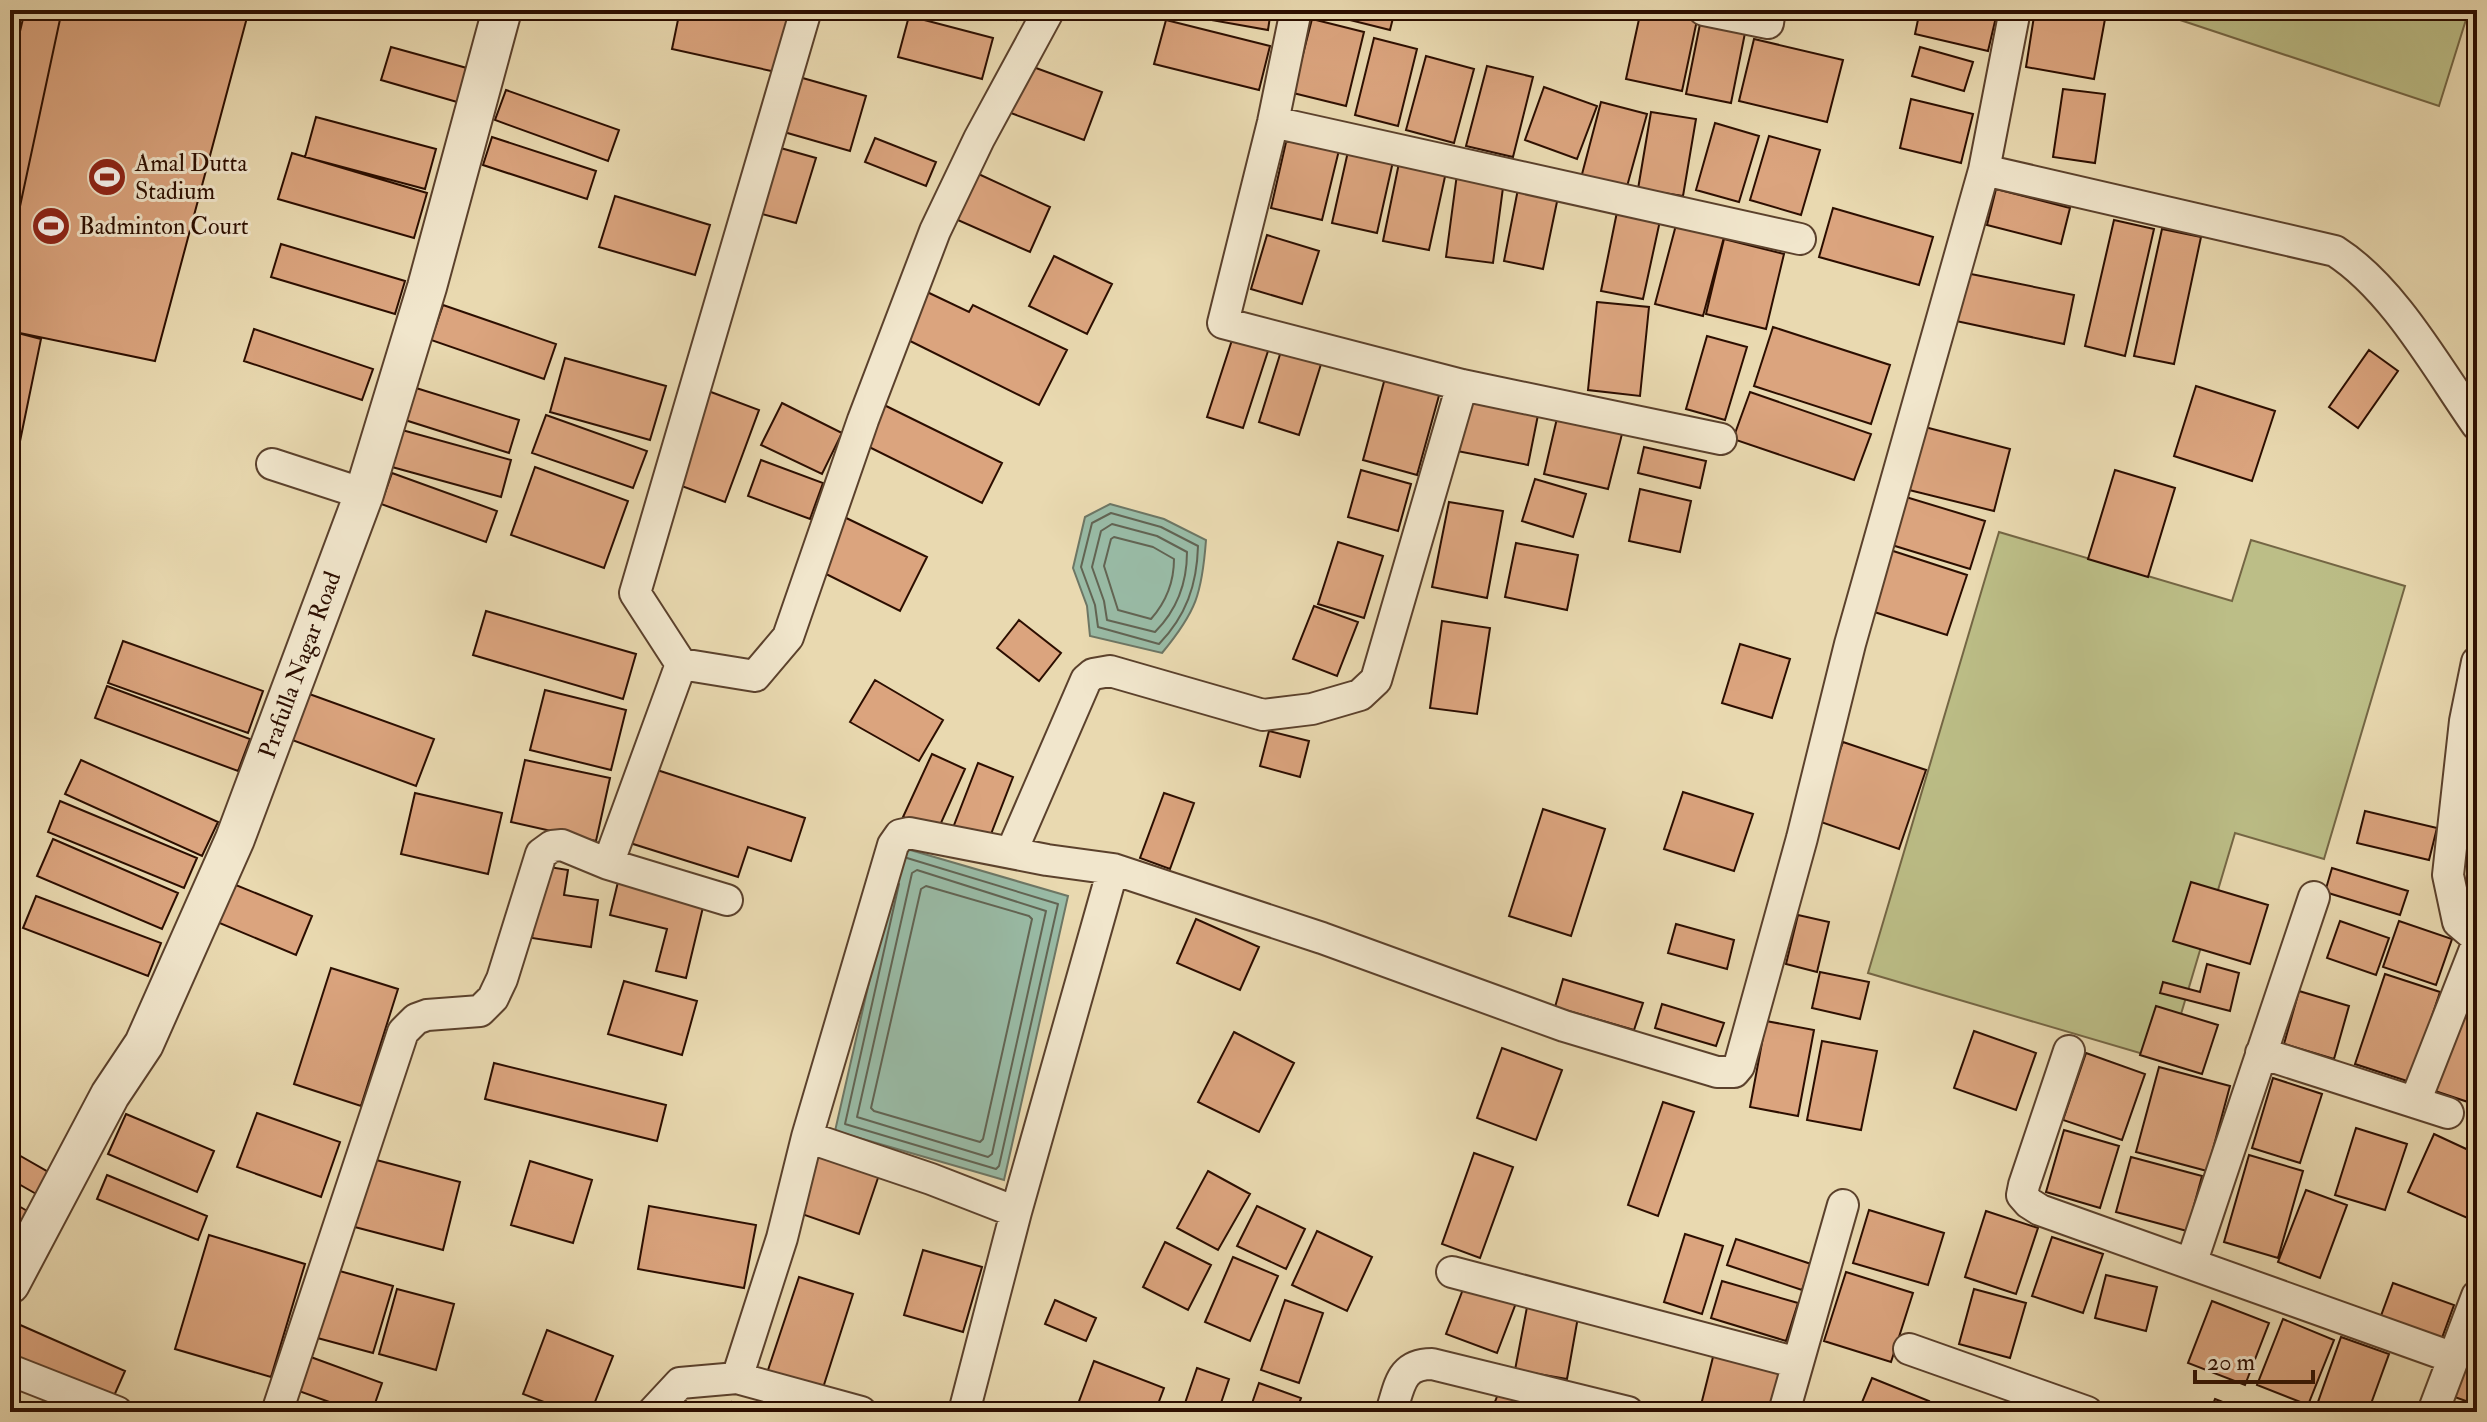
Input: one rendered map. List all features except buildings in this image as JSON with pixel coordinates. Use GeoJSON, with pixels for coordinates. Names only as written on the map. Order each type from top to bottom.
{"type":"FeatureCollection","features":[{"type":"Feature","properties":{"kind":"street","name":"Prafulla Nagar Road"},"geometry":{"type":"LineString","coordinates":[[10,1284],[110,1095],[144,1044],[235,839],[364,494],[427,287],[502,10]]}},
{"type":"Feature","properties":{"kind":"street"},"geometry":{"type":"LineString","coordinates":[[806,10],[635,593],[681,664],[755,676],[788,637],[863,420],[935,231],[979,139],[1049,10]]}},
{"type":"Feature","properties":{"kind":"street"},"geometry":{"type":"LineString","coordinates":[[1296,10],[1273,122],[1223,323],[1462,385],[1721,439]]}},
{"type":"Feature","properties":{"kind":"street"},"geometry":{"type":"LineString","coordinates":[[1704,10],[1768,23],[1770,10]]}},
{"type":"Feature","properties":{"kind":"street"},"geometry":{"type":"LineString","coordinates":[[737,1378],[782,1238],[807,1137],[893,845],[900,835],[909,833],[1113,869],[1322,938],[1564,1026],[1717,1072],[1734,1072],[1739,1066],[1802,838],[1854,629],[1984,170],[2015,10]]}},
{"type":"Feature","properties":{"kind":"street"},"geometry":{"type":"LineString","coordinates":[[1273,122],[1800,239]]}},
{"type":"Feature","properties":{"kind":"street"},"geometry":{"type":"LineString","coordinates":[[1984,170],[2335,251],[2357,265],[2382,289],[2477,425]]}},
{"type":"Feature","properties":{"kind":"street"},"geometry":{"type":"LineString","coordinates":[[1011,853],[1086,680],[1093,674],[1110,671],[1263,715],[1312,709],[1360,695],[1376,680],[1462,385]]}},
{"type":"Feature","properties":{"kind":"street"},"geometry":{"type":"LineString","coordinates":[[272,464],[364,494]]}},
{"type":"Feature","properties":{"kind":"street"},"geometry":{"type":"LineString","coordinates":[[2477,662],[2465,721],[2448,875],[2458,922],[2477,938]]}},
{"type":"Feature","properties":{"kind":"street"},"geometry":{"type":"LineString","coordinates":[[608,864],[681,664]]}},
{"type":"Feature","properties":{"kind":"street"},"geometry":{"type":"LineString","coordinates":[[277,1412],[403,1032],[416,1019],[427,1015],[480,1011],[493,998],[502,979],[541,854],[552,846],[562,845],[608,864],[727,900]]}},
{"type":"Feature","properties":{"kind":"street"},"geometry":{"type":"LineString","coordinates":[[964,1412],[1016,1212],[1113,869]]}},
{"type":"Feature","properties":{"kind":"street"},"geometry":{"type":"LineString","coordinates":[[2191,1264],[2314,897]]}},
{"type":"Feature","properties":{"kind":"street"},"geometry":{"type":"LineString","coordinates":[[2415,1102],[2477,944]]}},
{"type":"Feature","properties":{"kind":"street"},"geometry":{"type":"LineString","coordinates":[[2069,1051],[2022,1195],[2029,1203],[2040,1210],[2454,1358]]}},
{"type":"Feature","properties":{"kind":"street"},"geometry":{"type":"LineString","coordinates":[[2261,1053],[2448,1113]]}},
{"type":"Feature","properties":{"kind":"street"},"geometry":{"type":"LineString","coordinates":[[807,1137],[1016,1212]]}},
{"type":"Feature","properties":{"kind":"street"},"geometry":{"type":"LineString","coordinates":[[1784,1412],[1843,1205]]}},
{"type":"Feature","properties":{"kind":"street"},"geometry":{"type":"LineString","coordinates":[[1452,1272],[1798,1363]]}},
{"type":"Feature","properties":{"kind":"street"},"geometry":{"type":"LineString","coordinates":[[2433,1412],[2477,1296]]}},
{"type":"Feature","properties":{"kind":"street"},"geometry":{"type":"LineString","coordinates":[[1909,1349],[2087,1412]]}},
{"type":"Feature","properties":{"kind":"street"},"geometry":{"type":"LineString","coordinates":[[1391,1412],[1404,1375],[1411,1367],[1432,1364],[1628,1412]]}},
{"type":"Feature","properties":{"kind":"street"},"geometry":{"type":"LineString","coordinates":[[10,1370],[117,1412]]}},
{"type":"Feature","properties":{"kind":"street"},"geometry":{"type":"LineString","coordinates":[[653,1412],[680,1383],[737,1378],[861,1412]]}},
{"type":"Feature","properties":{"kind":"green space"},"geometry":{"type":"Polygon","coordinates":[[[2150,10],[2469,10],[2439,106],[2150,10]]]}},
{"type":"Feature","properties":{"kind":"green space"},"geometry":{"type":"Polygon","coordinates":[[[1999,532],[2232,601],[2251,540],[2405,586],[2324,859],[2235,833],[2167,1061],[1868,973],[1999,532]]]}},
{"type":"Feature","properties":{"kind":"water"},"geometry":{"type":"Polygon","coordinates":[[[1110,504],[1164,519],[1206,540],[1195,601],[1183,626],[1162,653],[1090,636],[1087,606],[1073,568],[1085,517],[1110,504]]]}},
{"type":"Feature","properties":{"kind":"water"},"geometry":{"type":"Polygon","coordinates":[[[900,847],[1068,896],[1004,1180],[835,1131],[900,847]]]}},
{"type":"Feature","properties":{"kind":"place","name":"Amal Dutta Stadium"},"geometry":{"type":"Point","coordinates":[107,177]}},
{"type":"Feature","properties":{"kind":"place","name":"Badminton Court"},"geometry":{"type":"Point","coordinates":[51,226]}}]}
